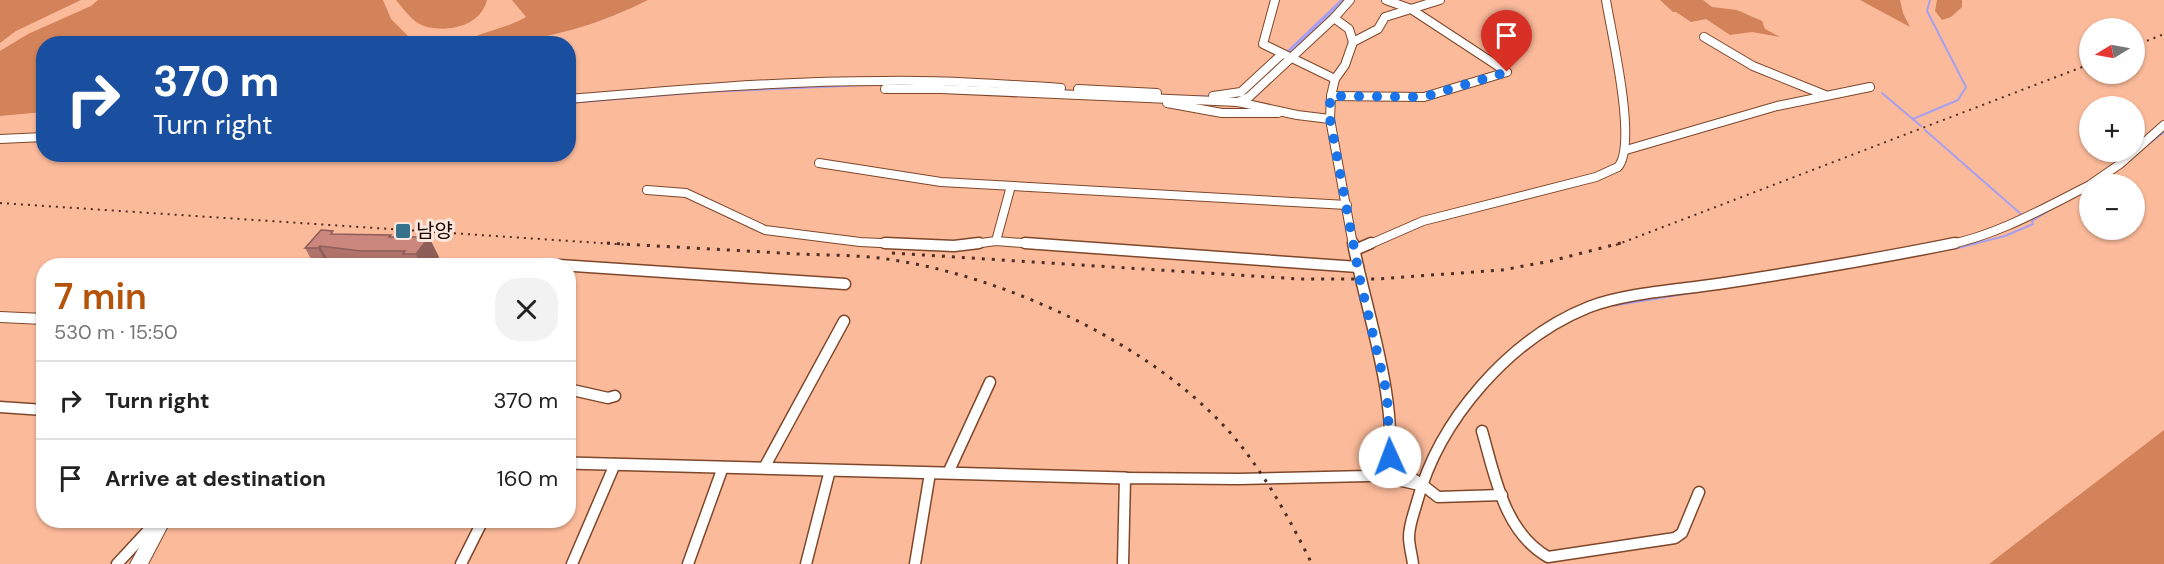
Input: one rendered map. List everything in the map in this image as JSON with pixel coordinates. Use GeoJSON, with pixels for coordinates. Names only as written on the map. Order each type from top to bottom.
{"type":"FeatureCollection","features":[{"type":"Feature","properties":{"kind":"main road"},"geometry":{"type":"LineString","coordinates":[[0,316],[36,318]]}},
{"type":"Feature","properties":{"kind":"main road"},"geometry":{"type":"LineString","coordinates":[[139,564],[159,528]]}},
{"type":"Feature","properties":{"kind":"street"},"geometry":{"type":"LineString","coordinates":[[1275,0],[1263,44],[1335,79]]}},
{"type":"Feature","properties":{"kind":"street"},"geometry":{"type":"LineString","coordinates":[[576,98],[855,81],[943,82],[1224,95],[1241,92],[1334,18],[1350,0]]}},
{"type":"Feature","properties":{"kind":"street"},"geometry":{"type":"LineString","coordinates":[[1330,96],[1424,97],[1507,72],[1411,9],[1386,0]]}},
{"type":"Feature","properties":{"kind":"street"},"geometry":{"type":"LineString","coordinates":[[1353,42],[1378,29],[1385,17],[1440,0]]}},
{"type":"Feature","properties":{"kind":"street"},"geometry":{"type":"LineString","coordinates":[[1355,250],[1423,221],[1607,173],[1621,165],[1626,150],[1627,128],[1606,0]]}},
{"type":"Feature","properties":{"kind":"street"},"geometry":{"type":"LineString","coordinates":[[576,463],[1125,478],[1239,479],[1379,475],[1387,470],[1390,457],[1387,394],[1358,267],[1330,119],[1330,96],[1335,79],[1345,66],[1353,42],[1349,30],[1334,18]]}},
{"type":"Feature","properties":{"kind":"street"},"geometry":{"type":"LineString","coordinates":[[1704,37],[1753,66],[1825,95]]}},
{"type":"Feature","properties":{"kind":"street"},"geometry":{"type":"LineString","coordinates":[[1238,102],[1249,97],[1285,55]]}},
{"type":"Feature","properties":{"kind":"street"},"geometry":{"type":"LineString","coordinates":[[1626,150],[1709,124],[1825,95],[1870,87]]}},
{"type":"Feature","properties":{"kind":"street"},"geometry":{"type":"LineString","coordinates":[[885,89],[941,89],[1238,102],[1330,119]]}},
{"type":"Feature","properties":{"kind":"street"},"geometry":{"type":"LineString","coordinates":[[1156,99],[1184,108],[1211,113],[1247,115],[1289,113]]}},
{"type":"Feature","properties":{"kind":"street"},"geometry":{"type":"LineString","coordinates":[[2106,174],[2164,125]]}},
{"type":"Feature","properties":{"kind":"street"},"geometry":{"type":"LineString","coordinates":[[0,139],[36,137]]}},
{"type":"Feature","properties":{"kind":"street"},"geometry":{"type":"LineString","coordinates":[[819,163],[941,182],[1347,205]]}},
{"type":"Feature","properties":{"kind":"street"},"geometry":{"type":"LineString","coordinates":[[996,241],[1011,186]]}},
{"type":"Feature","properties":{"kind":"street"},"geometry":{"type":"LineString","coordinates":[[647,190],[686,194],[753,225],[774,231],[860,242],[942,245],[996,241],[1358,267]]}},
{"type":"Feature","properties":{"kind":"street"},"geometry":{"type":"LineString","coordinates":[[1413,564],[1409,535],[1421,484],[1440,443],[1461,410],[1490,377],[1545,331],[1580,310],[1607,302],[1854,264],[1970,240],[2033,214],[2079,191]]}},
{"type":"Feature","properties":{"kind":"street"},"geometry":{"type":"LineString","coordinates":[[576,266],[844,284]]}},
{"type":"Feature","properties":{"kind":"street"},"geometry":{"type":"LineString","coordinates":[[764,468],[844,321]]}},
{"type":"Feature","properties":{"kind":"street"},"geometry":{"type":"LineString","coordinates":[[948,473],[990,382]]}},
{"type":"Feature","properties":{"kind":"street"},"geometry":{"type":"LineString","coordinates":[[576,391],[608,398],[615,396]]}},
{"type":"Feature","properties":{"kind":"street"},"geometry":{"type":"LineString","coordinates":[[0,407],[36,409]]}},
{"type":"Feature","properties":{"kind":"street"},"geometry":{"type":"LineString","coordinates":[[1482,431],[1502,495],[1526,542],[1537,553],[1548,557],[1675,538],[1682,533],[1699,492]]}},
{"type":"Feature","properties":{"kind":"street"},"geometry":{"type":"LineString","coordinates":[[572,564],[615,464]]}},
{"type":"Feature","properties":{"kind":"street"},"geometry":{"type":"LineString","coordinates":[[688,564],[723,467]]}},
{"type":"Feature","properties":{"kind":"street"},"geometry":{"type":"LineString","coordinates":[[806,564],[830,470]]}},
{"type":"Feature","properties":{"kind":"street"},"geometry":{"type":"LineString","coordinates":[[1387,470],[1395,479],[1421,484],[1438,497],[1502,495]]}},
{"type":"Feature","properties":{"kind":"street"},"geometry":{"type":"LineString","coordinates":[[915,564],[930,473]]}},
{"type":"Feature","properties":{"kind":"street"},"geometry":{"type":"LineString","coordinates":[[1123,564],[1125,478]]}},
{"type":"Feature","properties":{"kind":"street"},"geometry":{"type":"LineString","coordinates":[[117,564],[150,528]]}},
{"type":"Feature","properties":{"kind":"street"},"geometry":{"type":"LineString","coordinates":[[461,564],[479,528]]}},
{"type":"Feature","properties":{"kind":"shaded area"},"geometry":{"type":"Polygon","coordinates":[[[0,0],[81,0],[16,31],[0,43],[0,0]]]}},
{"type":"Feature","properties":{"kind":"shaded area"},"geometry":{"type":"Polygon","coordinates":[[[98,0],[383,0],[391,19],[408,36],[36,36],[36,113],[0,116],[0,51],[28,34],[91,6],[98,0]]]}},
{"type":"Feature","properties":{"kind":"shaded area"},"geometry":{"type":"Polygon","coordinates":[[[396,0],[487,0],[483,9],[470,22],[462,26],[443,29],[420,24],[396,0]]]}},
{"type":"Feature","properties":{"kind":"shaded area"},"geometry":{"type":"Polygon","coordinates":[[[512,0],[648,0],[585,26],[546,36],[477,36],[526,17],[512,0]]]}},
{"type":"Feature","properties":{"kind":"shaded area"},"geometry":{"type":"Polygon","coordinates":[[[1340,0],[1345,0],[1249,94],[1236,99],[1122,93],[1227,96],[1257,79],[1340,0]]]}},
{"type":"Feature","properties":{"kind":"shaded area"},"geometry":{"type":"Polygon","coordinates":[[[1660,0],[1703,0],[1712,7],[1737,10],[1762,21],[1765,29],[1780,37],[1752,32],[1730,35],[1706,19],[1691,22],[1673,12],[1660,0]]]}},
{"type":"Feature","properties":{"kind":"shaded area"},"geometry":{"type":"Polygon","coordinates":[[[1860,0],[1900,0],[1910,27],[1860,0]]]}},
{"type":"Feature","properties":{"kind":"shaded area"},"geometry":{"type":"Polygon","coordinates":[[[1937,0],[1962,0],[1962,7],[1951,17],[1942,20],[1935,11],[1937,0]]]}},
{"type":"Feature","properties":{"kind":"shaded area"},"geometry":{"type":"Polygon","coordinates":[[[845,83],[1001,85],[1104,92],[892,85],[704,93],[576,103],[576,101],[845,83]]]}},
{"type":"Feature","properties":{"kind":"shaded area"},"geometry":{"type":"Polygon","coordinates":[[[2164,430],[2164,564],[1989,564],[2164,430]]]}},
{"type":"Feature","properties":{"kind":"building"},"geometry":{"type":"Polygon","coordinates":[[[321,230],[333,231],[331,234],[429,237],[416,254],[403,254],[405,251],[361,251],[320,246],[305,248],[321,230]]]}},
{"type":"Feature","properties":{"kind":"waterway"},"geometry":{"type":"LineString","coordinates":[[1913,119],[1958,100],[1966,87],[1927,11],[1930,0]]}},
{"type":"Feature","properties":{"kind":"waterway"},"geometry":{"type":"LineString","coordinates":[[1882,93],[1921,126]]}},
{"type":"Feature","properties":{"kind":"waterway"},"geometry":{"type":"LineString","coordinates":[[1925,130],[2022,215]]}},
{"type":"Feature","properties":{"kind":"waterway"},"geometry":{"type":"LineString","coordinates":[[2111,174],[2164,132]]}},
{"type":"Feature","properties":{"kind":"waterway"},"geometry":{"type":"LineString","coordinates":[[1969,245],[2005,236],[2033,224],[2032,221],[2053,208]]}},
{"type":"Feature","properties":{"kind":"waterway"},"geometry":{"type":"LineString","coordinates":[[1955,248],[1976,243]]}},
{"type":"Feature","properties":{"kind":"waterway"},"geometry":{"type":"LineString","coordinates":[[1614,305],[1700,291]]}},
{"type":"Feature","properties":{"kind":"railway"},"geometry":{"type":"LineString","coordinates":[[2145,42],[2164,34]]}},
{"type":"Feature","properties":{"kind":"railway"},"geometry":{"type":"LineString","coordinates":[[1616,245],[2079,68]]}},
{"type":"Feature","properties":{"kind":"railway"},"geometry":{"type":"LineString","coordinates":[[0,203],[630,245]]}},
{"type":"Feature","properties":{"kind":"railway"},"geometry":{"type":"LineString","coordinates":[[607,243],[879,258],[927,266],[1028,298],[1078,321],[1126,348],[1170,378],[1209,411],[1242,447],[1262,475],[1312,564]]}},
{"type":"Feature","properties":{"kind":"railway"},"geometry":{"type":"LineString","coordinates":[[892,253],[1300,279],[1376,279],[1502,270],[1551,261],[1621,243]]}},
{"type":"Feature","properties":{"kind":"place","name":"남양"},"geometry":{"type":"Point","coordinates":[403,231]}},
{"type":"Feature","properties":{"kind":"route"},"geometry":{"type":"LineString","coordinates":[[1390,457],[1387,394],[1360,280],[1330,119],[1330,96],[1424,97],[1507,72]]}}]}
